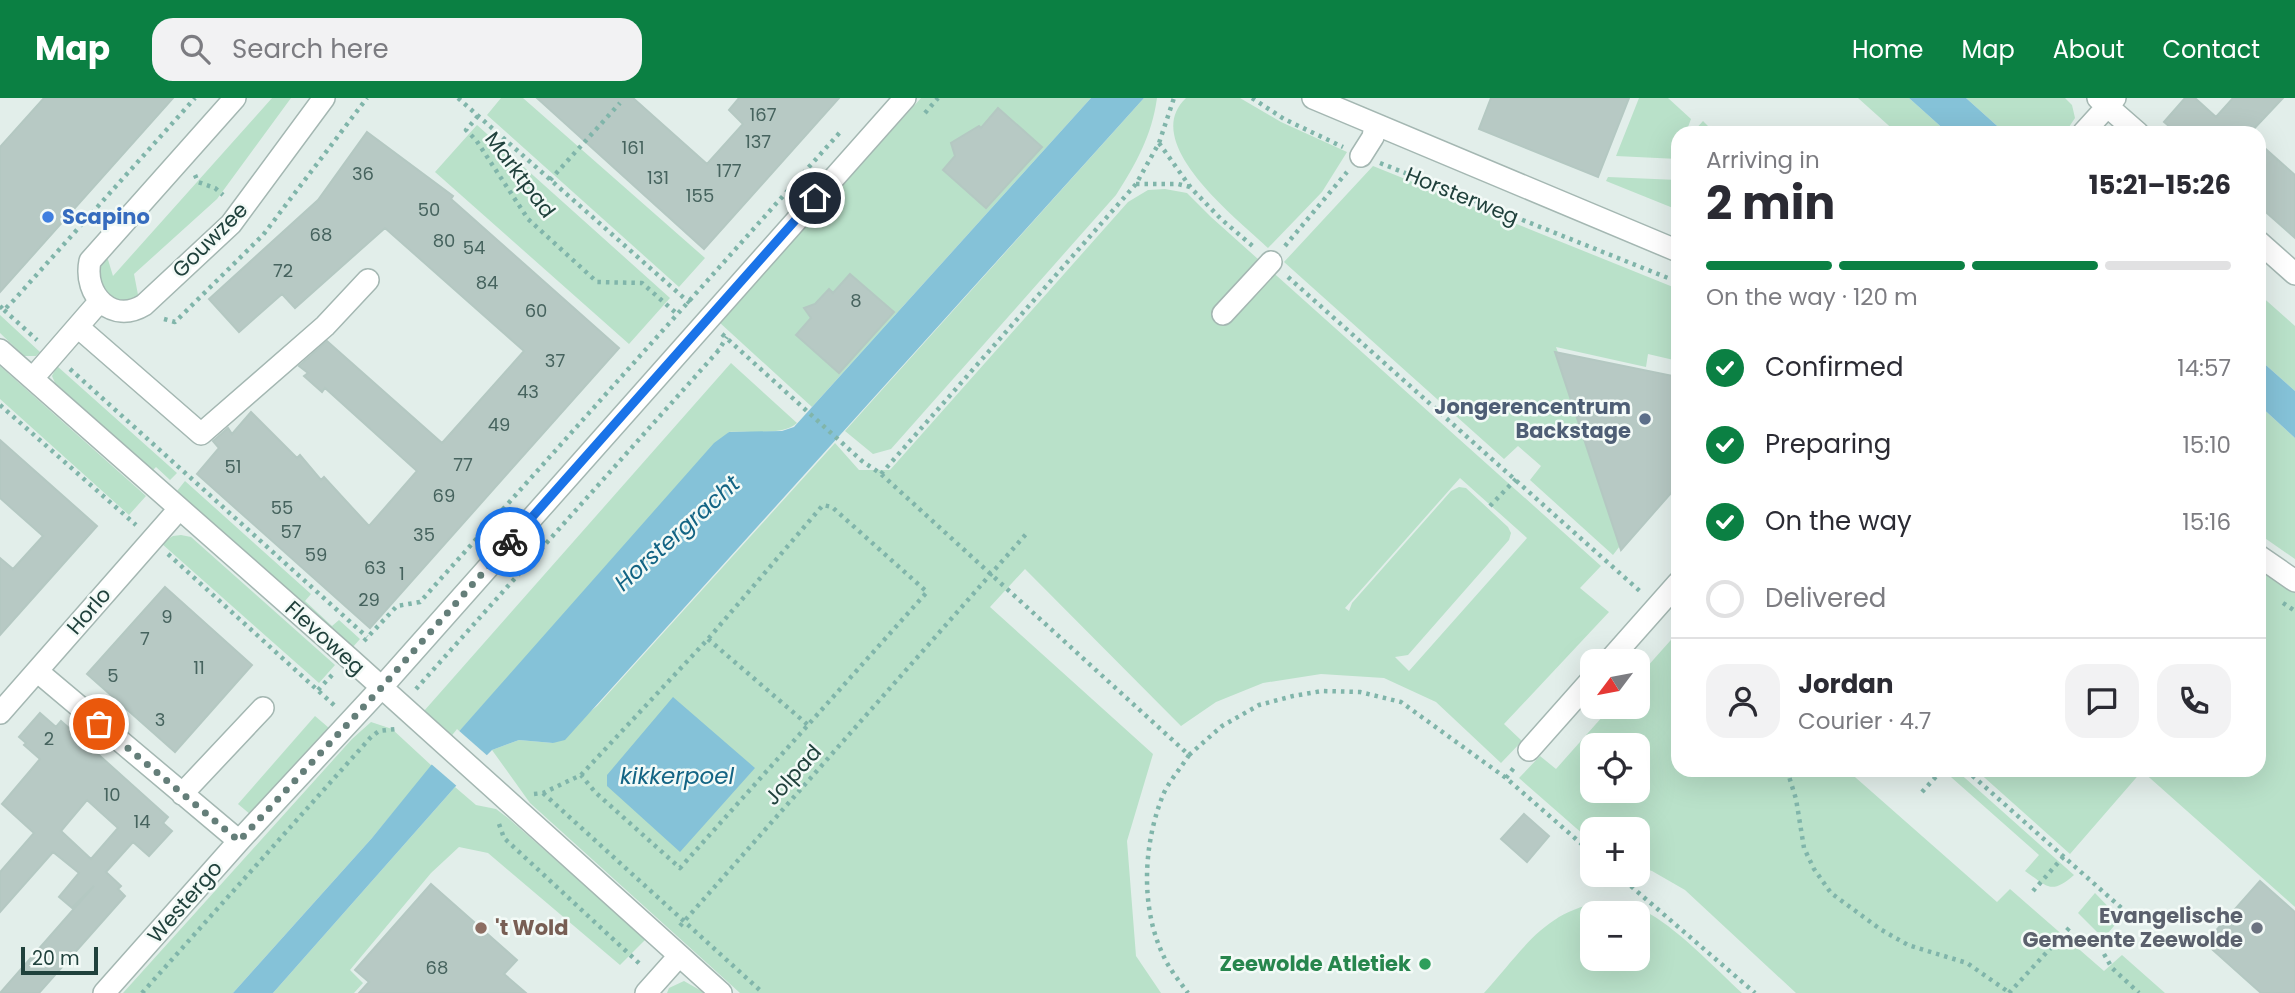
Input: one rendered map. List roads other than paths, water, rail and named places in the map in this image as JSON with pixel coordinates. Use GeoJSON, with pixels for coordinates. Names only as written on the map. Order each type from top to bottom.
{"type":"FeatureCollection","features":[{"type":"Feature","properties":{"kind":"street"},"geometry":{"type":"LineString","coordinates":[[33,378],[99,302],[87,275],[90,261],[235,98]]}},
{"type":"Feature","properties":{"kind":"street","name":"Gouwzee"},"geometry":{"type":"LineString","coordinates":[[99,302],[119,310],[136,310],[145,305],[231,224],[324,98]]}},
{"type":"Feature","properties":{"kind":"street","name":"Westergo"},"geometry":{"type":"LineString","coordinates":[[104,993],[239,841],[381,688],[905,98]]}},
{"type":"Feature","properties":{"kind":"street","name":"Horsterweg"},"geometry":{"type":"LineString","coordinates":[[1313,98],[1671,248]]}},
{"type":"Feature","properties":{"kind":"street"},"geometry":{"type":"LineString","coordinates":[[2088,126],[2107,101],[2130,126]]}},
{"type":"Feature","properties":{"kind":"street"},"geometry":{"type":"LineString","coordinates":[[1361,156],[1373,136],[1375,125]]}},
{"type":"Feature","properties":{"kind":"street"},"geometry":{"type":"LineString","coordinates":[[2266,248],[2295,274]]}},
{"type":"Feature","properties":{"kind":"street"},"geometry":{"type":"LineString","coordinates":[[1223,314],[1270,262]]}},
{"type":"Feature","properties":{"kind":"street"},"geometry":{"type":"LineString","coordinates":[[78,327],[201,435],[326,326],[368,280]]}},
{"type":"Feature","properties":{"kind":"street","name":"Flevoweg"},"geometry":{"type":"LineString","coordinates":[[0,349],[348,657],[721,993]]}},
{"type":"Feature","properties":{"kind":"street","name":"Horlo"},"geometry":{"type":"LineString","coordinates":[[0,713],[179,509]]}},
{"type":"Feature","properties":{"kind":"street"},"geometry":{"type":"LineString","coordinates":[[2266,561],[2295,581]]}},
{"type":"Feature","properties":{"kind":"street"},"geometry":{"type":"LineString","coordinates":[[1619,649],[1671,591]]}},
{"type":"Feature","properties":{"kind":"street"},"geometry":{"type":"LineString","coordinates":[[37,671],[239,841]]}},
{"type":"Feature","properties":{"kind":"street"},"geometry":{"type":"LineString","coordinates":[[1529,750],[1580,693]]}},
{"type":"Feature","properties":{"kind":"street"},"geometry":{"type":"LineString","coordinates":[[182,794],[263,708]]}},
{"type":"Feature","properties":{"kind":"street"},"geometry":{"type":"LineString","coordinates":[[646,993],[679,956]]}},
{"type":"Feature","properties":{"kind":"water","name":"Horstergracht"},"geometry":{"type":"Polygon","coordinates":[[[1091,98],[1144,98],[565,740],[553,743],[519,740],[492,750],[455,787],[273,993],[233,993],[372,838],[454,737],[714,443],[729,432],[782,431],[794,427],[1091,98]]]}},
{"type":"Feature","properties":{"kind":"water"},"geometry":{"type":"Polygon","coordinates":[[[1909,98],[1966,98],[1997,126],[1940,126],[1909,98]]]}},
{"type":"Feature","properties":{"kind":"water"},"geometry":{"type":"Polygon","coordinates":[[[2266,365],[2295,391],[2295,438],[2266,411],[2266,365]]]}},
{"type":"Feature","properties":{"kind":"water","name":"kikkerpoel"},"geometry":{"type":"Polygon","coordinates":[[[673,697],[755,768],[680,852],[607,786],[607,775],[673,697]]]}},
{"type":"Feature","properties":{"kind":"place","name":"Scapino"},"geometry":{"type":"Point","coordinates":[48,217]}},
{"type":"Feature","properties":{"kind":"place","name":"Jongerencentrum Backstage"},"geometry":{"type":"Point","coordinates":[1645,419]}},
{"type":"Feature","properties":{"kind":"place","name":"'t Wold"},"geometry":{"type":"Point","coordinates":[481,928]}},
{"type":"Feature","properties":{"kind":"place","name":"Evangelische Gemeente Zeewolde"},"geometry":{"type":"Point","coordinates":[2257,928]}},
{"type":"Feature","properties":{"kind":"place","name":"Zeewolde Atletiek"},"geometry":{"type":"Point","coordinates":[1425,964]}}]}
